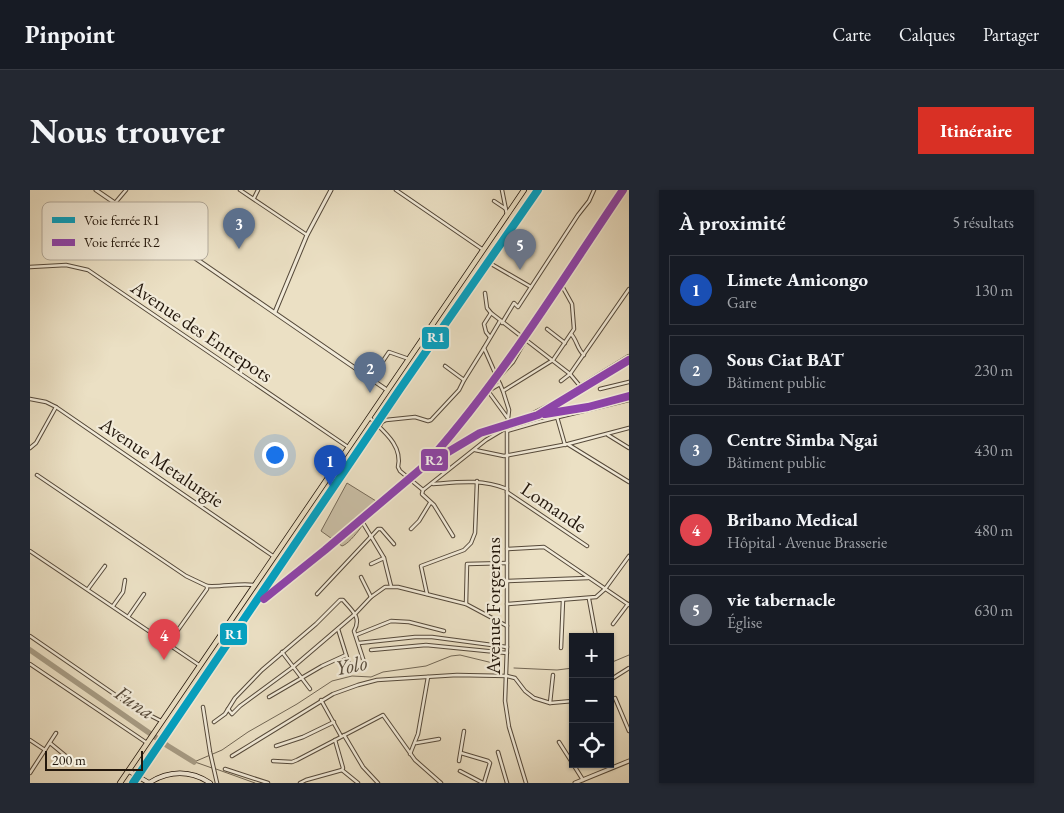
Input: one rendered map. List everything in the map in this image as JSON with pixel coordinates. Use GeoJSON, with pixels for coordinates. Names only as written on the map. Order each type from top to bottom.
{"type":"FeatureCollection","features":[{"type":"Feature","properties":{"kind":"main road"},"geometry":{"type":"LineString","coordinates":[[120,783],[524,190]]}},
{"type":"Feature","properties":{"kind":"main road"},"geometry":{"type":"LineString","coordinates":[[128,771],[149,783],[162,776],[177,773],[196,775],[210,783]]}},
{"type":"Feature","properties":{"kind":"street"},"geometry":{"type":"LineString","coordinates":[[96,190],[114,202]]}},
{"type":"Feature","properties":{"kind":"street"},"geometry":{"type":"LineString","coordinates":[[116,202],[126,190]]}},
{"type":"Feature","properties":{"kind":"street"},"geometry":{"type":"LineString","coordinates":[[240,190],[307,235]]}},
{"type":"Feature","properties":{"kind":"street"},"geometry":{"type":"LineString","coordinates":[[254,198],[258,190]]}},
{"type":"Feature","properties":{"kind":"street"},"geometry":{"type":"LineString","coordinates":[[275,312],[307,235],[331,190]]}},
{"type":"Feature","properties":{"kind":"street"},"geometry":{"type":"LineString","coordinates":[[396,190],[484,250]]}},
{"type":"Feature","properties":{"kind":"street"},"geometry":{"type":"LineString","coordinates":[[502,190],[507,215]]}},
{"type":"Feature","properties":{"kind":"street"},"geometry":{"type":"LineString","coordinates":[[379,427],[386,420],[415,417],[428,421],[431,420],[459,390],[490,337],[514,303],[518,307],[589,201],[594,190]]}},
{"type":"Feature","properties":{"kind":"street"},"geometry":{"type":"LineString","coordinates":[[494,202],[506,209]]}},
{"type":"Feature","properties":{"kind":"street"},"geometry":{"type":"LineString","coordinates":[[199,260],[387,390]]}},
{"type":"Feature","properties":{"kind":"street","name":"Avenue des Entrepots"},"geometry":{"type":"LineString","coordinates":[[30,267],[66,265],[88,270],[349,448]]}},
{"type":"Feature","properties":{"kind":"street"},"geometry":{"type":"LineString","coordinates":[[493,265],[531,287]]}},
{"type":"Feature","properties":{"kind":"street"},"geometry":{"type":"LineString","coordinates":[[503,391],[553,360],[571,334],[575,325],[572,304],[562,286]]}},
{"type":"Feature","properties":{"kind":"street"},"geometry":{"type":"LineString","coordinates":[[560,381],[570,374],[584,356],[629,289]]}},
{"type":"Feature","properties":{"kind":"street"},"geometry":{"type":"LineString","coordinates":[[485,293],[487,308],[491,314],[553,360],[570,374],[580,386]]}},
{"type":"Feature","properties":{"kind":"street"},"geometry":{"type":"LineString","coordinates":[[490,337],[486,332],[484,324],[491,314]]}},
{"type":"Feature","properties":{"kind":"street"},"geometry":{"type":"LineString","coordinates":[[547,329],[565,343]]}},
{"type":"Feature","properties":{"kind":"street"},"geometry":{"type":"LineString","coordinates":[[571,334],[584,356]]}},
{"type":"Feature","properties":{"kind":"street"},"geometry":{"type":"LineString","coordinates":[[498,378],[513,362],[526,341]]}},
{"type":"Feature","properties":{"kind":"street","name":"Avenue Forgerons"},"geometry":{"type":"LineString","coordinates":[[484,348],[498,378],[509,410],[507,417],[507,653],[505,701],[526,783]]}},
{"type":"Feature","properties":{"kind":"street"},"geometry":{"type":"LineString","coordinates":[[371,379],[389,352],[408,358]]}},
{"type":"Feature","properties":{"kind":"street"},"geometry":{"type":"LineString","coordinates":[[423,490],[474,449],[629,356]]}},
{"type":"Feature","properties":{"kind":"street"},"geometry":{"type":"LineString","coordinates":[[444,366],[464,380]]}},
{"type":"Feature","properties":{"kind":"street"},"geometry":{"type":"LineString","coordinates":[[600,389],[629,382]]}},
{"type":"Feature","properties":{"kind":"street"},"geometry":{"type":"LineString","coordinates":[[500,384],[488,391],[507,417]]}},
{"type":"Feature","properties":{"kind":"street","name":"Avenue Metalurgie"},"geometry":{"type":"LineString","coordinates":[[30,399],[46,402],[56,407],[274,556]]}},
{"type":"Feature","properties":{"kind":"street"},"geometry":{"type":"LineString","coordinates":[[507,429],[629,400]]}},
{"type":"Feature","properties":{"kind":"street"},"geometry":{"type":"LineString","coordinates":[[30,448],[36,443],[56,407]]}},
{"type":"Feature","properties":{"kind":"street"},"geometry":{"type":"LineString","coordinates":[[369,417],[392,440],[398,450],[400,459],[398,467],[400,471],[423,490],[422,494],[438,512],[453,536]]}},
{"type":"Feature","properties":{"kind":"street"},"geometry":{"type":"LineString","coordinates":[[557,417],[567,444],[629,482]]}},
{"type":"Feature","properties":{"kind":"street"},"geometry":{"type":"LineString","coordinates":[[474,449],[507,456],[608,435],[629,428]]}},
{"type":"Feature","properties":{"kind":"street"},"geometry":{"type":"LineString","coordinates":[[608,435],[629,448]]}},
{"type":"Feature","properties":{"kind":"street"},"geometry":{"type":"LineString","coordinates":[[37,475],[186,576],[207,586],[254,585]]}},
{"type":"Feature","properties":{"kind":"street"},"geometry":{"type":"LineString","coordinates":[[427,594],[421,566],[464,550],[471,543],[475,533],[476,481]]}},
{"type":"Feature","properties":{"kind":"street","name":"Lomande"},"geometry":{"type":"LineString","coordinates":[[431,484],[476,481],[490,483],[507,490],[587,546]]}},
{"type":"Feature","properties":{"kind":"street"},"geometry":{"type":"LineString","coordinates":[[411,529],[419,521],[430,503]]}},
{"type":"Feature","properties":{"kind":"street"},"geometry":{"type":"LineString","coordinates":[[363,523],[384,558],[392,586]]}},
{"type":"Feature","properties":{"kind":"street"},"geometry":{"type":"LineString","coordinates":[[317,594],[378,529],[381,529],[394,544]]}},
{"type":"Feature","properties":{"kind":"street"},"geometry":{"type":"LineString","coordinates":[[507,550],[544,547],[590,577],[628,605],[613,624]]}},
{"type":"Feature","properties":{"kind":"street"},"geometry":{"type":"LineString","coordinates":[[30,551],[199,665]]}},
{"type":"Feature","properties":{"kind":"street"},"geometry":{"type":"LineString","coordinates":[[507,604],[596,597],[605,589],[629,556]]}},
{"type":"Feature","properties":{"kind":"street"},"geometry":{"type":"LineString","coordinates":[[371,564],[384,558]]}},
{"type":"Feature","properties":{"kind":"street"},"geometry":{"type":"LineString","coordinates":[[625,561],[629,564]]}},
{"type":"Feature","properties":{"kind":"street"},"geometry":{"type":"LineString","coordinates":[[466,604],[467,564],[507,563]]}},
{"type":"Feature","properties":{"kind":"street"},"geometry":{"type":"LineString","coordinates":[[88,589],[105,566]]}},
{"type":"Feature","properties":{"kind":"street"},"geometry":{"type":"LineString","coordinates":[[361,577],[371,597]]}},
{"type":"Feature","properties":{"kind":"street"},"geometry":{"type":"LineString","coordinates":[[507,581],[590,577]]}},
{"type":"Feature","properties":{"kind":"street"},"geometry":{"type":"LineString","coordinates":[[113,606],[123,592],[125,580]]}},
{"type":"Feature","properties":{"kind":"street"},"geometry":{"type":"LineString","coordinates":[[168,644],[207,586]]}},
{"type":"Feature","properties":{"kind":"street"},"geometry":{"type":"LineString","coordinates":[[228,709],[232,714],[240,706],[294,668],[382,588],[392,586],[466,604],[507,626]]}},
{"type":"Feature","properties":{"kind":"street"},"geometry":{"type":"LineString","coordinates":[[128,617],[144,594]]}},
{"type":"Feature","properties":{"kind":"street"},"geometry":{"type":"LineString","coordinates":[[589,599],[595,633]]}},
{"type":"Feature","properties":{"kind":"street"},"geometry":{"type":"LineString","coordinates":[[214,722],[228,709],[248,684],[316,624],[340,600],[343,600],[354,614],[358,624],[354,631],[365,665]]}},
{"type":"Feature","properties":{"kind":"street"},"geometry":{"type":"LineString","coordinates":[[561,648],[563,600]]}},
{"type":"Feature","properties":{"kind":"street"},"geometry":{"type":"LineString","coordinates":[[356,635],[391,621],[409,622],[444,631]]}},
{"type":"Feature","properties":{"kind":"street"},"geometry":{"type":"LineString","coordinates":[[338,629],[349,664]]}},
{"type":"Feature","properties":{"kind":"street"},"geometry":{"type":"LineString","coordinates":[[30,636],[130,704],[161,721]]}},
{"type":"Feature","properties":{"kind":"street"},"geometry":{"type":"LineString","coordinates":[[359,643],[432,637],[507,647]]}},
{"type":"Feature","properties":{"kind":"street"},"geometry":{"type":"LineString","coordinates":[[371,650],[394,646],[426,645],[507,653]]}},
{"type":"Feature","properties":{"kind":"street"},"geometry":{"type":"LineString","coordinates":[[282,652],[310,689]]}},
{"type":"Feature","properties":{"kind":"street"},"geometry":{"type":"LineString","coordinates":[[269,697],[346,655]]}},
{"type":"Feature","properties":{"kind":"street"},"geometry":{"type":"LineString","coordinates":[[30,664],[147,743]]}},
{"type":"Feature","properties":{"kind":"street"},"geometry":{"type":"LineString","coordinates":[[613,678],[629,668]]}},
{"type":"Feature","properties":{"kind":"street"},"geometry":{"type":"LineString","coordinates":[[232,756],[321,700],[346,689],[377,680],[457,675],[506,676],[515,678],[534,698],[550,703],[569,701]]}},
{"type":"Feature","properties":{"kind":"street"},"geometry":{"type":"LineString","coordinates":[[550,703],[553,675]]}},
{"type":"Feature","properties":{"kind":"street"},"geometry":{"type":"LineString","coordinates":[[410,754],[418,734],[428,677]]}},
{"type":"Feature","properties":{"kind":"street"},"geometry":{"type":"LineString","coordinates":[[615,698],[629,731]]}},
{"type":"Feature","properties":{"kind":"street"},"geometry":{"type":"LineString","coordinates":[[321,700],[363,767],[378,783]]}},
{"type":"Feature","properties":{"kind":"street"},"geometry":{"type":"LineString","coordinates":[[203,707],[217,783]]}},
{"type":"Feature","properties":{"kind":"street"},"geometry":{"type":"LineString","coordinates":[[273,761],[292,762],[383,715],[410,754],[440,783]]}},
{"type":"Feature","properties":{"kind":"street"},"geometry":{"type":"LineString","coordinates":[[276,746],[303,737],[334,722]]}},
{"type":"Feature","properties":{"kind":"street"},"geometry":{"type":"LineString","coordinates":[[459,761],[464,731]]}},
{"type":"Feature","properties":{"kind":"street"},"geometry":{"type":"LineString","coordinates":[[30,773],[56,733]]}},
{"type":"Feature","properties":{"kind":"street"},"geometry":{"type":"LineString","coordinates":[[415,743],[439,739]]}},
{"type":"Feature","properties":{"kind":"street"},"geometry":{"type":"LineString","coordinates":[[30,740],[46,750]]}},
{"type":"Feature","properties":{"kind":"street"},"geometry":{"type":"LineString","coordinates":[[335,740],[342,770]]}},
{"type":"Feature","properties":{"kind":"street"},"geometry":{"type":"LineString","coordinates":[[559,742],[569,757]]}},
{"type":"Feature","properties":{"kind":"street"},"geometry":{"type":"LineString","coordinates":[[50,743],[71,763]]}},
{"type":"Feature","properties":{"kind":"street"},"geometry":{"type":"LineString","coordinates":[[498,752],[506,783]]}},
{"type":"Feature","properties":{"kind":"street"},"geometry":{"type":"LineString","coordinates":[[460,771],[484,783],[490,763],[461,753]]}},
{"type":"Feature","properties":{"kind":"street"},"geometry":{"type":"LineString","coordinates":[[575,783],[629,761]]}},
{"type":"Feature","properties":{"kind":"street"},"geometry":{"type":"LineString","coordinates":[[576,768],[583,780]]}},
{"type":"Feature","properties":{"kind":"street"},"geometry":{"type":"LineString","coordinates":[[225,769],[268,783]]}},
{"type":"Feature","properties":{"kind":"street"},"geometry":{"type":"LineString","coordinates":[[300,783],[342,770]]}},
{"type":"Feature","properties":{"kind":"street"},"geometry":{"type":"LineString","coordinates":[[342,770],[358,783]]}},
{"type":"Feature","properties":{"kind":"shaded area"},"geometry":{"type":"Polygon","coordinates":[[[347,483],[376,501],[362,527],[342,546],[321,531],[347,483]]]}},
{"type":"Feature","properties":{"kind":"waterway","name":"Funa"},"geometry":{"type":"LineString","coordinates":[[30,650],[194,762]]}},
{"type":"Feature","properties":{"kind":"waterway","name":"Yolo"},"geometry":{"type":"LineString","coordinates":[[194,762],[222,750],[332,681],[352,676],[371,677],[383,672],[426,666],[451,656],[460,655],[501,665]]}},
{"type":"Feature","properties":{"kind":"waterway","name":"Yolo"},"geometry":{"type":"LineString","coordinates":[[614,661],[629,655]]}},
{"type":"Feature","properties":{"kind":"waterway","name":"Yolo"},"geometry":{"type":"LineString","coordinates":[[514,668],[557,670],[569,668]]}},
{"type":"Feature","properties":{"kind":"waterway","name":"Funa"},"geometry":{"type":"LineString","coordinates":[[195,762],[212,768]]}},
{"type":"Feature","properties":{"kind":"waterway","name":"Funa"},"geometry":{"type":"LineString","coordinates":[[216,769],[255,783]]}},
{"type":"Feature","properties":{"kind":"railway"},"geometry":{"type":"LineString","coordinates":[[430,460],[466,419],[623,190]]}},
{"type":"Feature","properties":{"kind":"railway"},"geometry":{"type":"LineString","coordinates":[[236,630],[259,602],[325,550],[423,467],[480,433],[538,415],[629,360]]}},
{"type":"Feature","properties":{"kind":"railway"},"geometry":{"type":"LineString","coordinates":[[543,414],[588,407],[629,396]]}},
{"type":"Feature","properties":{"kind":"rail line","name":"R1"},"geometry":{"type":"LineString","coordinates":[[133,783],[400,389],[538,190]]}},
{"type":"Feature","properties":{"kind":"rail line","name":"R2"},"geometry":{"type":"LineString","coordinates":[[433,456],[509,360],[623,190]]}},
{"type":"Feature","properties":{"kind":"rail line","name":"R2"},"geometry":{"type":"LineString","coordinates":[[264,599],[423,467],[480,433],[538,415],[629,360]]}},
{"type":"Feature","properties":{"kind":"rail line","name":"R2"},"geometry":{"type":"LineString","coordinates":[[545,414],[588,407],[629,396]]}},
{"type":"Feature","properties":{"kind":"place","name":"Centre Simba Ngai"},"geometry":{"type":"Point","coordinates":[239,249]}},
{"type":"Feature","properties":{"kind":"place","name":"vie tabernacle"},"geometry":{"type":"Point","coordinates":[520,270]}},
{"type":"Feature","properties":{"kind":"place","name":"Sous Ciat BAT"},"geometry":{"type":"Point","coordinates":[370,393]}},
{"type":"Feature","properties":{"kind":"place","name":"Limete Amicongo"},"geometry":{"type":"Point","coordinates":[330,486]}},
{"type":"Feature","properties":{"kind":"place","name":"Bribano Medical"},"geometry":{"type":"Point","coordinates":[164,660]}}]}
